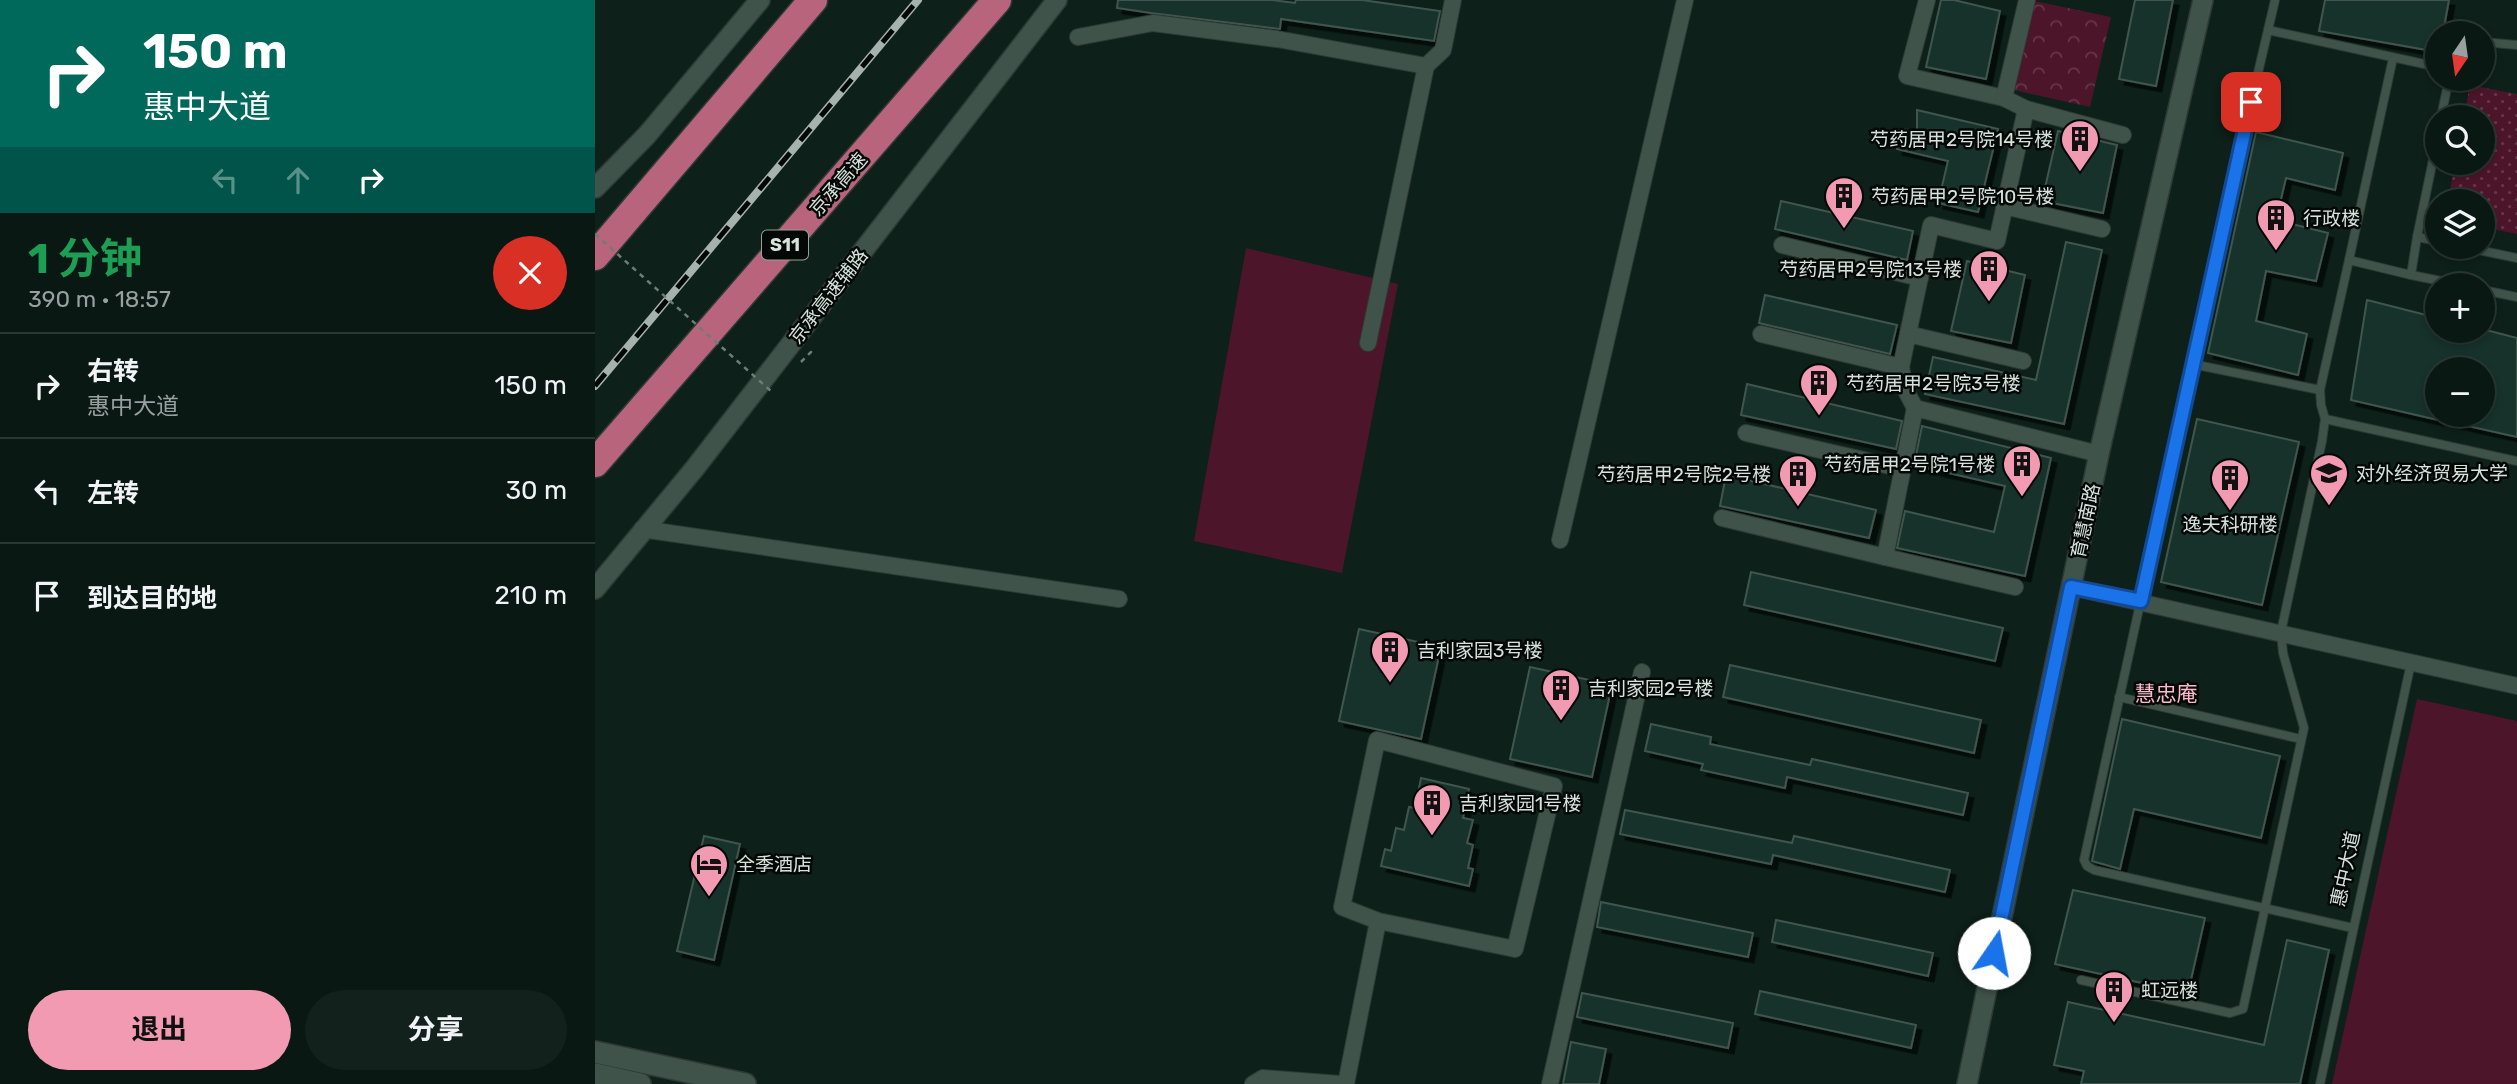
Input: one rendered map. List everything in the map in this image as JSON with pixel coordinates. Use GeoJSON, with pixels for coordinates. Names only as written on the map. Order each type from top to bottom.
{"type":"FeatureCollection","features":[{"type":"Feature","properties":{"kind":"highway"},"geometry":{"type":"LineString","coordinates":[[595,256],[813,0]]}},
{"type":"Feature","properties":{"kind":"highway","name":"京承高速"},"geometry":{"type":"LineString","coordinates":[[595,463],[997,0]]}},
{"type":"Feature","properties":{"kind":"main road"},"geometry":{"type":"LineString","coordinates":[[595,1052],[745,1084]]}},
{"type":"Feature","properties":{"kind":"main road"},"geometry":{"type":"LineString","coordinates":[[595,1074],[628,1083]]}},
{"type":"Feature","properties":{"kind":"street"},"geometry":{"type":"LineString","coordinates":[[595,188],[647,135],[760,0]]}},
{"type":"Feature","properties":{"kind":"street"},"geometry":{"type":"LineString","coordinates":[[975,26],[1004,0]]}},
{"type":"Feature","properties":{"kind":"street","name":"京承高速辅路"},"geometry":{"type":"LineString","coordinates":[[595,589],[703,458],[1057,0]]}},
{"type":"Feature","properties":{"kind":"street"},"geometry":{"type":"LineString","coordinates":[[1368,343],[1426,66],[1443,50],[1453,0]]}},
{"type":"Feature","properties":{"kind":"street"},"geometry":{"type":"LineString","coordinates":[[1560,540],[1685,0]]}},
{"type":"Feature","properties":{"kind":"street"},"geometry":{"type":"LineString","coordinates":[[1927,0],[1907,76],[2004,98],[2026,109],[2123,135]]}},
{"type":"Feature","properties":{"kind":"street"},"geometry":{"type":"LineString","coordinates":[[2004,98],[2027,0]]}},
{"type":"Feature","properties":{"kind":"street","name":"育慧南路"},"geometry":{"type":"LineString","coordinates":[[1967,1084],[2099,454],[2203,0]]}},
{"type":"Feature","properties":{"kind":"street"},"geometry":{"type":"LineString","coordinates":[[1078,37],[1153,23],[1277,39],[1426,66]]}},
{"type":"Feature","properties":{"kind":"street"},"geometry":{"type":"LineString","coordinates":[[1885,557],[1915,408],[1905,389],[1901,367],[1931,225],[1997,241],[2026,109]]}},
{"type":"Feature","properties":{"kind":"street"},"geometry":{"type":"LineString","coordinates":[[2004,206],[2102,229]]}},
{"type":"Feature","properties":{"kind":"street"},"geometry":{"type":"LineString","coordinates":[[1782,245],[1920,278]]}},
{"type":"Feature","properties":{"kind":"street"},"geometry":{"type":"LineString","coordinates":[[1761,334],[1901,367]]}},
{"type":"Feature","properties":{"kind":"street"},"geometry":{"type":"LineString","coordinates":[[1908,334],[2023,361]]}},
{"type":"Feature","properties":{"kind":"street"},"geometry":{"type":"LineString","coordinates":[[1915,408],[2099,454]]}},
{"type":"Feature","properties":{"kind":"street"},"geometry":{"type":"LineString","coordinates":[[1747,433],[1903,469]]}},
{"type":"Feature","properties":{"kind":"street"},"geometry":{"type":"LineString","coordinates":[[1722,518],[2015,587]]}},
{"type":"Feature","properties":{"kind":"street"},"geometry":{"type":"LineString","coordinates":[[642,529],[1119,599]]}},
{"type":"Feature","properties":{"kind":"street"},"geometry":{"type":"LineString","coordinates":[[2071,587],[2517,686]]}},
{"type":"Feature","properties":{"kind":"street"},"geometry":{"type":"LineString","coordinates":[[1550,1084],[1642,673]]}},
{"type":"Feature","properties":{"kind":"street"},"geometry":{"type":"LineString","coordinates":[[1377,740],[1554,786],[1515,949],[1378,921],[1342,907],[1377,740]]}},
{"type":"Feature","properties":{"kind":"street"},"geometry":{"type":"LineString","coordinates":[[1346,1084],[1378,921]]}},
{"type":"Feature","properties":{"kind":"street"},"geometry":{"type":"LineString","coordinates":[[1253,1084],[1263,1078],[1340,1084]]}},
{"type":"Feature","properties":{"kind":"lane"},"geometry":{"type":"LineString","coordinates":[[2276,0],[2192,364],[2084,860],[2087,866],[2094,870],[2353,928]]}},
{"type":"Feature","properties":{"kind":"lane"},"geometry":{"type":"LineString","coordinates":[[2268,30],[2425,64]]}},
{"type":"Feature","properties":{"kind":"lane"},"geometry":{"type":"LineString","coordinates":[[2495,43],[2517,45]]}},
{"type":"Feature","properties":{"kind":"lane"},"geometry":{"type":"LineString","coordinates":[[2081,980],[2230,1013],[2243,1009],[2304,728],[2283,653],[2281,632],[2325,419],[2320,390],[2393,58]]}},
{"type":"Feature","properties":{"kind":"lane"},"geometry":{"type":"LineString","coordinates":[[2411,275],[2430,175]]}},
{"type":"Feature","properties":{"kind":"lane"},"geometry":{"type":"LineString","coordinates":[[2417,237],[2425,239]]}},
{"type":"Feature","properties":{"kind":"lane"},"geometry":{"type":"LineString","coordinates":[[2495,253],[2517,258]]}},
{"type":"Feature","properties":{"kind":"lane"},"geometry":{"type":"LineString","coordinates":[[2349,260],[2425,278]]}},
{"type":"Feature","properties":{"kind":"lane"},"geometry":{"type":"LineString","coordinates":[[2495,292],[2517,297]]}},
{"type":"Feature","properties":{"kind":"lane"},"geometry":{"type":"LineString","coordinates":[[2192,364],[2320,390]]}},
{"type":"Feature","properties":{"kind":"lane"},"geometry":{"type":"LineString","coordinates":[[2325,419],[2517,461]]}},
{"type":"Feature","properties":{"kind":"lane","name":"惠中大道"},"geometry":{"type":"LineString","coordinates":[[2320,1084],[2411,663]]}},
{"type":"Feature","properties":{"kind":"lane"},"geometry":{"type":"LineString","coordinates":[[2119,697],[2301,739]]}},
{"type":"Feature","properties":{"kind":"path"},"geometry":{"type":"LineString","coordinates":[[595,234],[772,392]]}},
{"type":"Feature","properties":{"kind":"green space"},"geometry":{"type":"Polygon","coordinates":[[[2030,0],[2111,17],[2090,107],[2010,89],[2030,0]]]}},
{"type":"Feature","properties":{"kind":"green space"},"geometry":{"type":"Polygon","coordinates":[[[2495,90],[2517,94],[2517,234],[2495,229],[2495,189],[2450,189],[2453,175],[2495,175],[2495,105],[2466,105],[2469,91],[2495,90]]]}},
{"type":"Feature","properties":{"kind":"green space"},"geometry":{"type":"Polygon","coordinates":[[[1246,248],[1398,284],[1342,573],[1194,541],[1246,248]]]}},
{"type":"Feature","properties":{"kind":"green space"},"geometry":{"type":"Polygon","coordinates":[[[2417,699],[2517,721],[2517,1084],[2332,1084],[2417,699]]]}},
{"type":"Feature","properties":{"kind":"building"},"geometry":{"type":"Polygon","coordinates":[[[1118,0],[1272,0],[1295,3],[1296,0],[1362,0],[1440,11],[1434,41],[1281,19],[1280,29],[1151,13],[1117,8],[1118,0]]]}},
{"type":"Feature","properties":{"kind":"building"},"geometry":{"type":"Polygon","coordinates":[[[1941,0],[1954,0],[2000,11],[1986,79],[1926,67],[1941,0]]]}},
{"type":"Feature","properties":{"kind":"building"},"geometry":{"type":"Polygon","coordinates":[[[2135,0],[2173,0],[2156,86],[2119,79],[2135,0]]]}},
{"type":"Feature","properties":{"kind":"building"},"geometry":{"type":"Polygon","coordinates":[[[2325,0],[2449,0],[2445,21],[2425,21],[2425,50],[2319,31],[2325,0]]]}},
{"type":"Feature","properties":{"kind":"building"},"geometry":{"type":"Polygon","coordinates":[[[1917,110],[1998,129],[1978,212],[1938,203],[1948,161],[1897,149],[1902,129],[1917,133],[1917,110]]]}},
{"type":"Feature","properties":{"kind":"building","name":"芍药居甲2号院14号楼"},"geometry":{"type":"Polygon","coordinates":[[[2058,131],[2117,145],[2103,213],[2042,201],[2058,131]]]}},
{"type":"Feature","properties":{"kind":"building","name":"行政楼"},"geometry":{"type":"Polygon","coordinates":[[[2256,132],[2343,153],[2335,190],[2286,178],[2276,220],[2328,233],[2316,281],[2266,271],[2256,321],[2307,334],[2298,375],[2208,353],[2256,132]]]}},
{"type":"Feature","properties":{"kind":"building","name":"芍药居甲2号院10号楼"},"geometry":{"type":"Polygon","coordinates":[[[1781,201],[1913,231],[1907,260],[1775,229],[1781,201]]]}},
{"type":"Feature","properties":{"kind":"building"},"geometry":{"type":"Polygon","coordinates":[[[2066,242],[2102,250],[2064,424],[1925,394],[1933,357],[2036,380],[2066,242]]]}},
{"type":"Feature","properties":{"kind":"building","name":"芍药居甲2号院13号楼"},"geometry":{"type":"Polygon","coordinates":[[[1967,261],[2025,275],[2011,343],[1951,331],[1967,261]]]}},
{"type":"Feature","properties":{"kind":"building"},"geometry":{"type":"Polygon","coordinates":[[[1765,295],[1897,325],[1890,354],[1759,323],[1765,295]]]}},
{"type":"Feature","properties":{"kind":"building"},"geometry":{"type":"Polygon","coordinates":[[[2367,300],[2425,315],[2425,343],[2495,343],[2495,332],[2517,338],[2517,437],[2472,427],[2495,427],[2495,357],[2425,357],[2425,417],[2351,400],[2367,300]]]}},
{"type":"Feature","properties":{"kind":"building","name":"芍药居甲2号院3号楼"},"geometry":{"type":"Polygon","coordinates":[[[1747,384],[1902,421],[1896,449],[1741,415],[1747,384]]]}},
{"type":"Feature","properties":{"kind":"building","name":"逸夫科研楼"},"geometry":{"type":"Polygon","coordinates":[[[2197,419],[2299,442],[2262,605],[2161,582],[2197,419]]]}},
{"type":"Feature","properties":{"kind":"building","name":"芍药居甲2号院1号楼"},"geometry":{"type":"Polygon","coordinates":[[[1922,426],[2051,458],[2025,576],[1897,548],[1905,511],[1994,532],[2005,486],[1914,465],[1922,426]]]}},
{"type":"Feature","properties":{"kind":"building","name":"芍药居甲2号院2号楼"},"geometry":{"type":"Polygon","coordinates":[[[1726,475],[1876,510],[1869,538],[1720,506],[1726,475]]]}},
{"type":"Feature","properties":{"kind":"building"},"geometry":{"type":"Polygon","coordinates":[[[1751,572],[2003,628],[1995,661],[1744,605],[1751,572]]]}},
{"type":"Feature","properties":{"kind":"building","name":"吉利家园3号楼"},"geometry":{"type":"Polygon","coordinates":[[[1359,629],[1441,647],[1421,739],[1339,721],[1359,629]]]}},
{"type":"Feature","properties":{"kind":"building"},"geometry":{"type":"Polygon","coordinates":[[[1730,665],[1981,720],[1974,753],[1723,697],[1730,665]]]}},
{"type":"Feature","properties":{"kind":"building","name":"吉利家园2号楼"},"geometry":{"type":"Polygon","coordinates":[[[1530,667],[1612,685],[1592,777],[1510,759],[1530,667]]]}},
{"type":"Feature","properties":{"kind":"building"},"geometry":{"type":"Polygon","coordinates":[[[2122,719],[2280,756],[2261,838],[2134,809],[2120,869],[2092,861],[2122,719]]]}},
{"type":"Feature","properties":{"kind":"building"},"geometry":{"type":"Polygon","coordinates":[[[1651,724],[1711,737],[1710,744],[1810,765],[1812,759],[1968,793],[1963,815],[1787,777],[1785,788],[1701,770],[1703,764],[1645,751],[1651,724]]]}},
{"type":"Feature","properties":{"kind":"building","name":"吉利家园1号楼"},"geometry":{"type":"Polygon","coordinates":[[[1421,778],[1469,789],[1463,818],[1473,820],[1467,843],[1473,845],[1468,868],[1473,869],[1469,886],[1381,866],[1385,849],[1391,851],[1396,828],[1404,830],[1409,807],[1415,808],[1421,778]]]}},
{"type":"Feature","properties":{"kind":"building"},"geometry":{"type":"Polygon","coordinates":[[[1625,810],[1792,843],[1794,836],[1950,870],[1945,892],[1773,855],[1771,864],[1620,834],[1625,810]]]}},
{"type":"Feature","properties":{"kind":"building","name":"全季酒店"},"geometry":{"type":"Polygon","coordinates":[[[704,836],[740,844],[714,960],[677,951],[704,836]]]}},
{"type":"Feature","properties":{"kind":"building"},"geometry":{"type":"Polygon","coordinates":[[[2073,890],[2205,918],[2188,993],[2055,964],[2073,890]]]}},
{"type":"Feature","properties":{"kind":"building"},"geometry":{"type":"Polygon","coordinates":[[[1601,902],[1753,933],[1748,957],[1597,927],[1601,902]]]}},
{"type":"Feature","properties":{"kind":"building"},"geometry":{"type":"Polygon","coordinates":[[[1776,920],[1933,953],[1928,976],[1772,942],[1776,920]]]}},
{"type":"Feature","properties":{"kind":"building","name":"虹远楼"},"geometry":{"type":"Polygon","coordinates":[[[2287,940],[2329,950],[2300,1084],[2081,1084],[2084,1071],[2054,1065],[2068,1002],[2264,1045],[2287,940]]]}},
{"type":"Feature","properties":{"kind":"building"},"geometry":{"type":"Polygon","coordinates":[[[1760,991],[1916,1025],[1911,1048],[1755,1014],[1760,991]]]}},
{"type":"Feature","properties":{"kind":"building"},"geometry":{"type":"Polygon","coordinates":[[[1582,993],[1733,1023],[1728,1048],[1577,1017],[1582,993]]]}},
{"type":"Feature","properties":{"kind":"building"},"geometry":{"type":"Polygon","coordinates":[[[1571,1042],[1606,1049],[1599,1084],[1563,1084],[1571,1042]]]}},
{"type":"Feature","properties":{"kind":"railway"},"geometry":{"type":"LineString","coordinates":[[595,386],[918,0]]}},
{"type":"Feature","properties":{"kind":"place","name":"芍药居甲2号院14号楼"},"geometry":{"type":"Point","coordinates":[2080,173]}},
{"type":"Feature","properties":{"kind":"place","name":"芍药居甲2号院10号楼"},"geometry":{"type":"Point","coordinates":[1844,230]}},
{"type":"Feature","properties":{"kind":"place","name":"行政楼"},"geometry":{"type":"Point","coordinates":[2276,252]}},
{"type":"Feature","properties":{"kind":"place","name":"芍药居甲2号院13号楼"},"geometry":{"type":"Point","coordinates":[1989,303]}},
{"type":"Feature","properties":{"kind":"place","name":"芍药居甲2号院3号楼"},"geometry":{"type":"Point","coordinates":[1819,417]}},
{"type":"Feature","properties":{"kind":"place","name":"芍药居甲2号院1号楼"},"geometry":{"type":"Point","coordinates":[2022,498]}},
{"type":"Feature","properties":{"kind":"place","name":"对外经济贸易大学"},"geometry":{"type":"Point","coordinates":[2329,507]}},
{"type":"Feature","properties":{"kind":"place","name":"芍药居甲2号院2号楼"},"geometry":{"type":"Point","coordinates":[1798,508]}},
{"type":"Feature","properties":{"kind":"place","name":"逸夫科研楼"},"geometry":{"type":"Point","coordinates":[2230,512]}},
{"type":"Feature","properties":{"kind":"place","name":"吉利家园3号楼"},"geometry":{"type":"Point","coordinates":[1390,684]}},
{"type":"Feature","properties":{"kind":"place","name":"吉利家园2号楼"},"geometry":{"type":"Point","coordinates":[1561,722]}},
{"type":"Feature","properties":{"kind":"place","name":"吉利家园1号楼"},"geometry":{"type":"Point","coordinates":[1432,837]}},
{"type":"Feature","properties":{"kind":"place","name":"全季酒店"},"geometry":{"type":"Point","coordinates":[709,898]}},
{"type":"Feature","properties":{"kind":"place","name":"虹远楼"},"geometry":{"type":"Point","coordinates":[2114,1024]}},
{"type":"Feature","properties":{"kind":"district","name":"慧忠庵"},"geometry":{"type":"Point","coordinates":[2166,694]}},
{"type":"Feature","properties":{"kind":"route"},"geometry":{"type":"LineString","coordinates":[[1994,953],[2071,587],[2141,601],[2251,102]]}}]}
